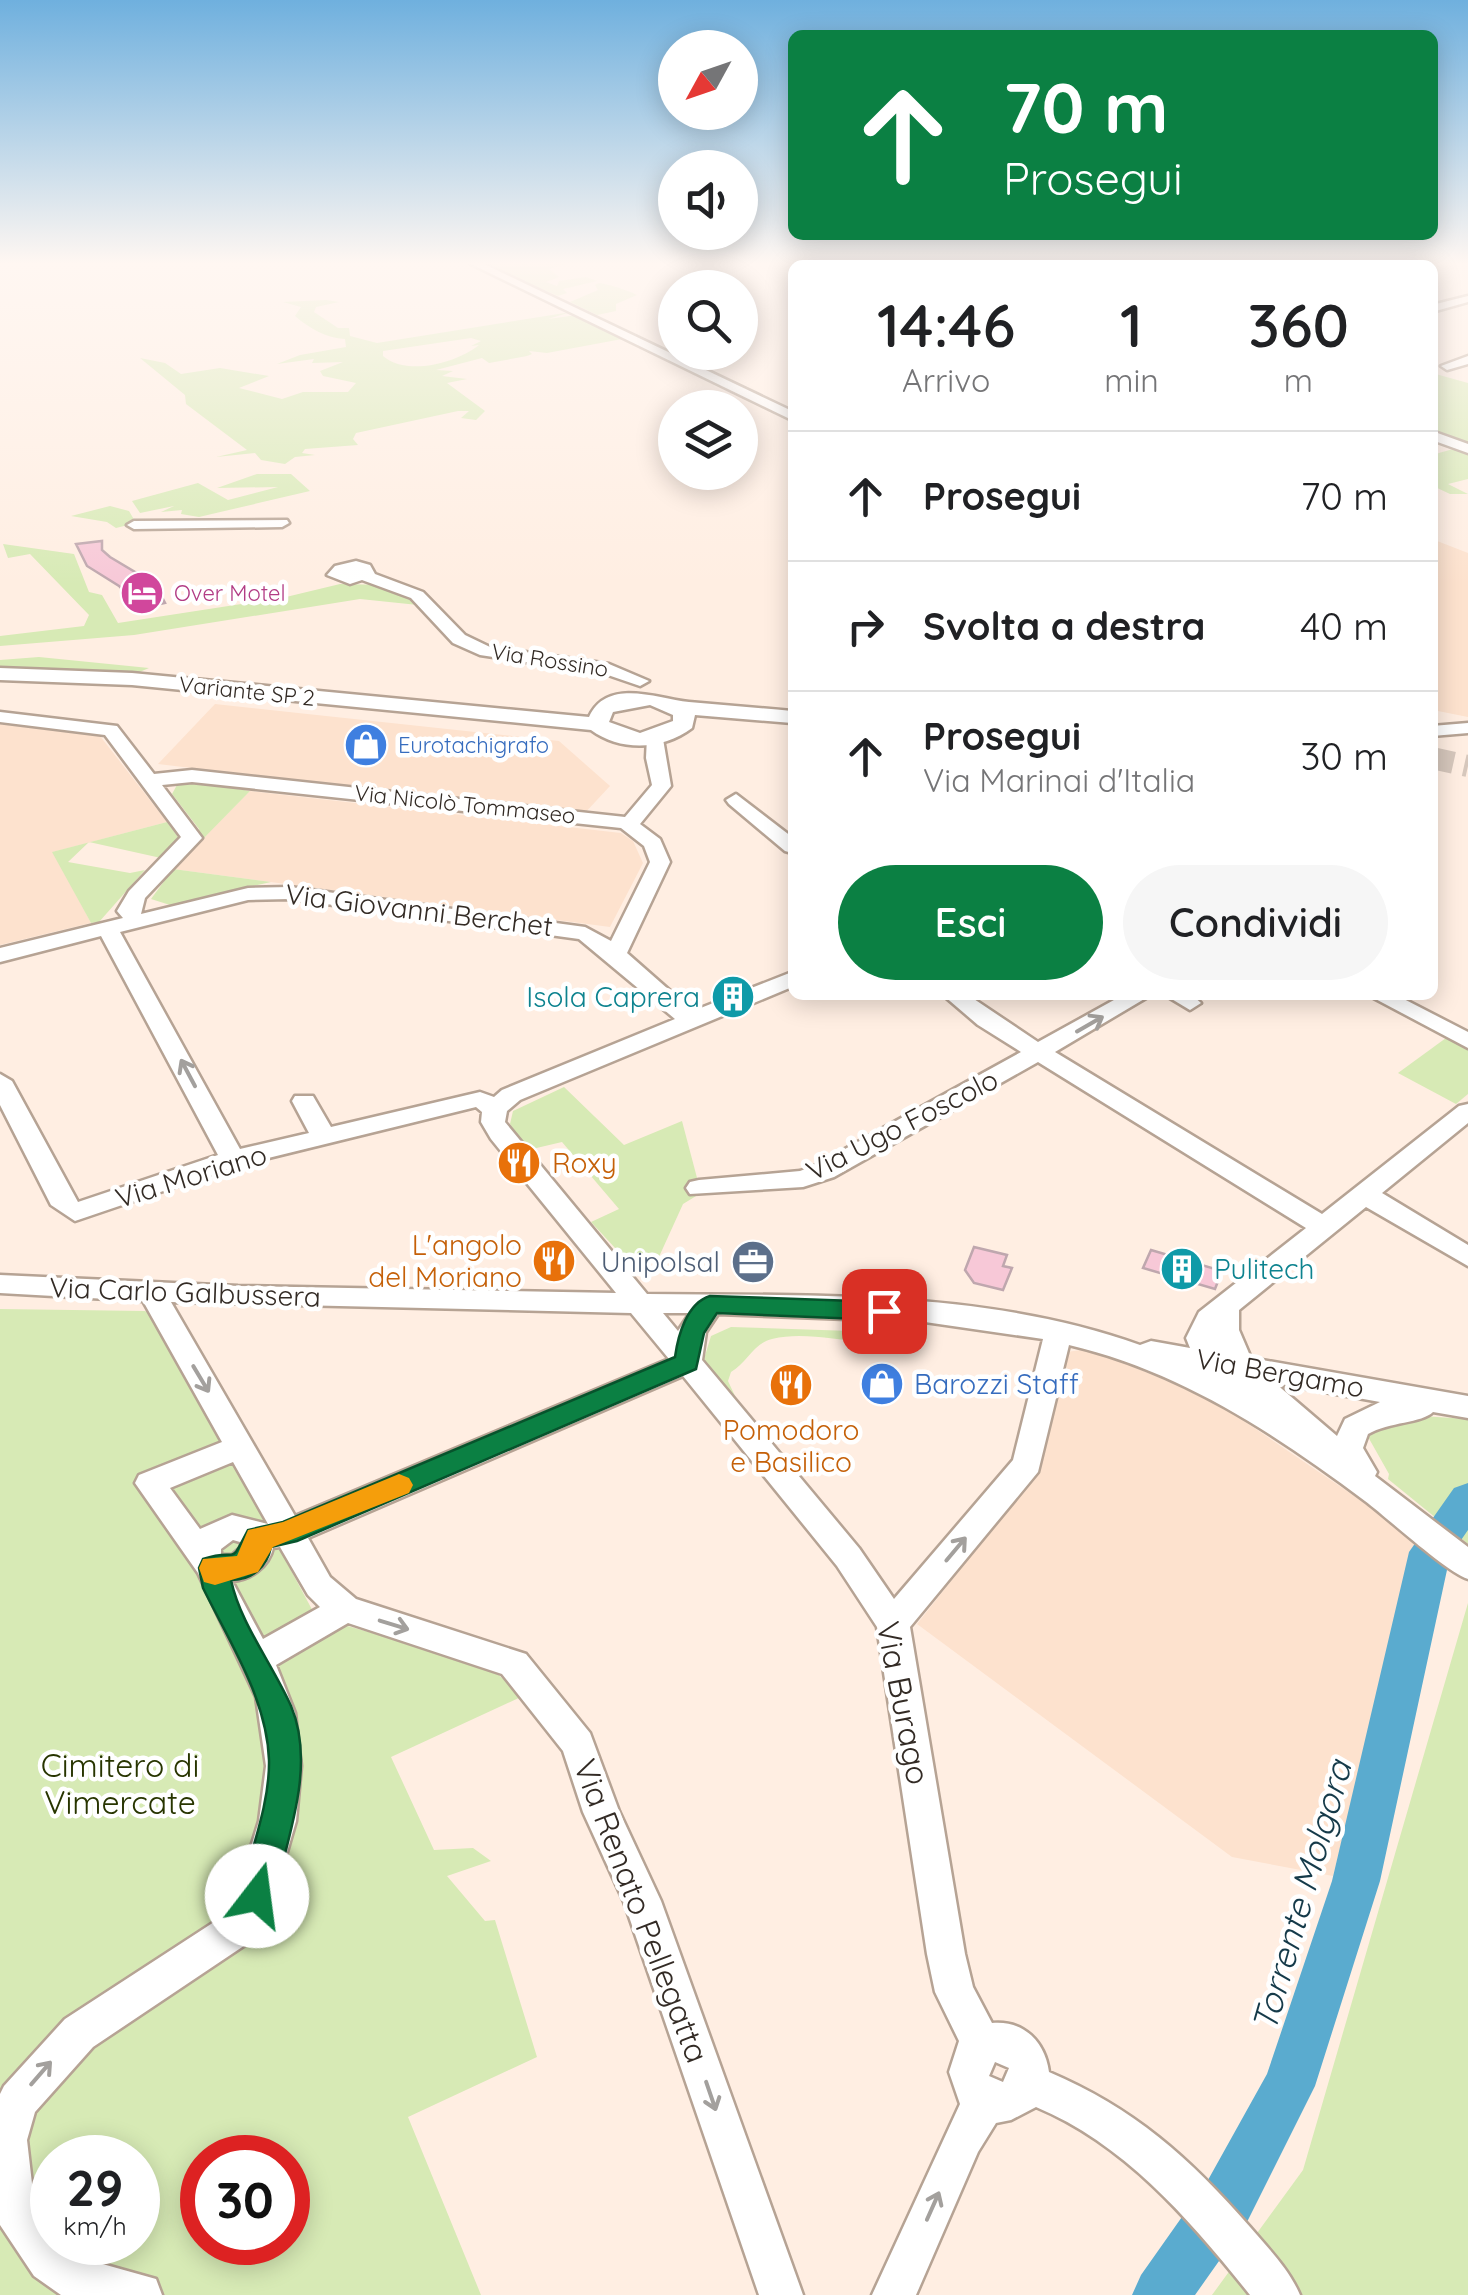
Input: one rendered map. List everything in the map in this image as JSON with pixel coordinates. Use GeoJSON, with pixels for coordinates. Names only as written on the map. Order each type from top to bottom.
{"type":"FeatureCollection","features":[{"type":"Feature","properties":{"kind":"main road","name":"Variante SP 2"},"geometry":{"type":"LineString","coordinates":[[0,674],[132,679],[494,715],[673,710],[788,717]]}},
{"type":"Feature","properties":{"kind":"main road","name":"Variante SP 2"},"geometry":{"type":"LineString","coordinates":[[605,712],[626,738],[656,748],[673,710]]}},
{"type":"Feature","properties":{"kind":"street"},"geometry":{"type":"LineString","coordinates":[[699,371],[788,414]]}},
{"type":"Feature","properties":{"kind":"street"},"geometry":{"type":"LineString","coordinates":[[1438,436],[1468,448]]}},
{"type":"Feature","properties":{"kind":"street"},"geometry":{"type":"LineString","coordinates":[[134,525],[282,523]]}},
{"type":"Feature","properties":{"kind":"street","name":"Via Rossino"},"geometry":{"type":"LineString","coordinates":[[365,576],[418,595],[459,639],[498,654],[609,668],[640,682],[673,710]]}},
{"type":"Feature","properties":{"kind":"street","name":"Via Rossino"},"geometry":{"type":"LineString","coordinates":[[605,712],[640,682]]}},
{"type":"Feature","properties":{"kind":"street"},"geometry":{"type":"LineString","coordinates":[[0,717],[111,730],[192,838],[136,895],[128,911],[134,921]]}},
{"type":"Feature","properties":{"kind":"street"},"geometry":{"type":"LineString","coordinates":[[1438,721],[1463,729]]}},
{"type":"Feature","properties":{"kind":"street"},"geometry":{"type":"LineString","coordinates":[[1438,731],[1463,729]]}},
{"type":"Feature","properties":{"kind":"street"},"geometry":{"type":"LineString","coordinates":[[617,952],[660,862],[652,843],[632,820],[662,786],[656,748]]}},
{"type":"Feature","properties":{"kind":"street","name":"Via Nicolò Tommaseo"},"geometry":{"type":"LineString","coordinates":[[150,780],[192,776],[632,820]]}},
{"type":"Feature","properties":{"kind":"street"},"geometry":{"type":"LineString","coordinates":[[736,800],[788,844]]}},
{"type":"Feature","properties":{"kind":"street","name":"Via Giovanni Berchet"},"geometry":{"type":"LineString","coordinates":[[0,954],[269,891],[563,927],[617,952],[638,978],[695,1020]]}},
{"type":"Feature","properties":{"kind":"street"},"geometry":{"type":"LineString","coordinates":[[108,927],[233,1160]]}},
{"type":"Feature","properties":{"kind":"street"},"geometry":{"type":"LineString","coordinates":[[495,1110],[511,1095],[788,981]]}},
{"type":"Feature","properties":{"kind":"street","name":"Via Ugo Foscolo"},"geometry":{"type":"LineString","coordinates":[[970,1000],[1040,1053],[1324,1227]]}},
{"type":"Feature","properties":{"kind":"street","name":"Via Ugo Foscolo"},"geometry":{"type":"LineString","coordinates":[[699,1188],[802,1179],[825,1171],[1131,1000]]}},
{"type":"Feature","properties":{"kind":"street"},"geometry":{"type":"LineString","coordinates":[[1389,1000],[1468,1041]]}},
{"type":"Feature","properties":{"kind":"street","name":"Via Moriano"},"geometry":{"type":"LineString","coordinates":[[0,1080],[62,1201],[68,1210],[80,1211],[233,1160],[480,1099],[495,1110]]}},
{"type":"Feature","properties":{"kind":"street"},"geometry":{"type":"LineString","coordinates":[[304,1101],[325,1139]]}},
{"type":"Feature","properties":{"kind":"street","name":"Via Burago"},"geometry":{"type":"LineString","coordinates":[[495,1110],[493,1122],[500,1134],[848,1557],[892,1624],[946,1954],[955,1992],[982,2044]]}},
{"type":"Feature","properties":{"kind":"street"},"geometry":{"type":"LineString","coordinates":[[1149,1350],[1217,1314],[1468,1111]]}},
{"type":"Feature","properties":{"kind":"street"},"geometry":{"type":"LineString","coordinates":[[1364,1194],[1468,1256]]}},
{"type":"Feature","properties":{"kind":"street","name":"Via Carlo Galbussera"},"geometry":{"type":"LineString","coordinates":[[0,1284],[153,1294],[710,1304],[941,1315],[1092,1340],[1213,1389],[1305,1440]]}},
{"type":"Feature","properties":{"kind":"street","name":"Via Renato Pellegatta"},"geometry":{"type":"LineString","coordinates":[[153,1294],[240,1446],[272,1535],[319,1586],[346,1609],[514,1664],[578,1744],[601,1812],[642,1900],[781,2295]]}},
{"type":"Feature","properties":{"kind":"street"},"geometry":{"type":"LineString","coordinates":[[240,1446],[150,1482],[183,1532],[209,1560],[230,1570],[247,1564],[272,1535],[687,1362],[692,1332],[710,1304]]}},
{"type":"Feature","properties":{"kind":"street"},"geometry":{"type":"LineString","coordinates":[[1210,1361],[1200,1338],[1217,1314]]}},
{"type":"Feature","properties":{"kind":"street"},"geometry":{"type":"LineString","coordinates":[[1217,1314],[1242,1368]]}},
{"type":"Feature","properties":{"kind":"street"},"geometry":{"type":"LineString","coordinates":[[892,1624],[1028,1464],[1058,1334]]}},
{"type":"Feature","properties":{"kind":"street","name":"Via Bergamo"},"geometry":{"type":"LineString","coordinates":[[1092,1340],[1468,1408]]}},
{"type":"Feature","properties":{"kind":"street","name":"Via Carlo Galbussera"},"geometry":{"type":"LineString","coordinates":[[1210,1361],[1229,1384],[1422,1527]]}},
{"type":"Feature","properties":{"kind":"street","name":"Via Carlo Galbussera"},"geometry":{"type":"LineString","coordinates":[[1242,1368],[1468,1566]]}},
{"type":"Feature","properties":{"kind":"street"},"geometry":{"type":"LineString","coordinates":[[1362,1472],[1347,1443],[1352,1430],[1366,1418],[1388,1411],[1468,1408]]}},
{"type":"Feature","properties":{"kind":"street"},"geometry":{"type":"LineString","coordinates":[[140,2295],[70,2277],[49,2261],[14,2208],[6,2140],[18,2100],[78,2032],[244,1924],[257,1896],[285,1760],[277,1711],[218,1588],[209,1560]]}},
{"type":"Feature","properties":{"kind":"street"},"geometry":{"type":"LineString","coordinates":[[255,1660],[346,1609]]}},
{"type":"Feature","properties":{"kind":"street"},"geometry":{"type":"LineString","coordinates":[[1000,2041],[1017,2048],[1028,2065],[1029,2084],[1012,2100],[988,2098],[975,2087],[969,2071],[972,2056],[982,2044],[1000,2041]]}},
{"type":"Feature","properties":{"kind":"street"},"geometry":{"type":"LineString","coordinates":[[1029,2084],[1090,2110],[1173,2181],[1235,2242],[1278,2295]]}},
{"type":"Feature","properties":{"kind":"street"},"geometry":{"type":"LineString","coordinates":[[894,2295],[963,2137],[988,2098]]}},
{"type":"Feature","properties":{"kind":"shaded area"},"geometry":{"type":"Polygon","coordinates":[[[1438,541],[1468,553],[1468,717],[1438,711],[1438,541]]]}},
{"type":"Feature","properties":{"kind":"shaded area"},"geometry":{"type":"Polygon","coordinates":[[[215,704],[559,741],[610,786],[583,815],[158,764],[215,704]]]}},
{"type":"Feature","properties":{"kind":"shaded area"},"geometry":{"type":"Polygon","coordinates":[[[0,724],[100,736],[167,822],[53,852],[91,923],[0,945],[0,724]]]}},
{"type":"Feature","properties":{"kind":"shaded area"},"geometry":{"type":"Polygon","coordinates":[[[250,791],[621,833],[633,841],[643,863],[610,927],[173,869],[250,791]]]}},
{"type":"Feature","properties":{"kind":"shaded area"},"geometry":{"type":"Polygon","coordinates":[[[1082,1350],[1106,1355],[1216,1402],[1416,1538],[1333,1876],[1232,1857],[917,1624],[1032,1479],[1066,1352],[1082,1350]]]}},
{"type":"Feature","properties":{"kind":"green space"},"geometry":{"type":"Polygon","coordinates":[[[156,371],[239,371],[269,376],[239,388],[282,399],[303,392],[348,392],[356,383],[323,376],[320,371],[453,371],[442,376],[467,379],[447,383],[485,411],[476,420],[461,418],[469,411],[458,411],[356,433],[353,439],[358,445],[305,449],[302,453],[315,455],[295,457],[285,464],[261,460],[255,453],[216,457],[247,450],[186,404],[185,395],[156,371]]]}},
{"type":"Feature","properties":{"kind":"green space"},"geometry":{"type":"Polygon","coordinates":[[[1438,375],[1468,383],[1468,446],[1438,433],[1438,375]]]}},
{"type":"Feature","properties":{"kind":"green space"},"geometry":{"type":"Polygon","coordinates":[[[1453,449],[1468,452],[1468,479],[1448,484],[1468,494],[1450,494],[1438,488],[1438,453],[1453,449]]]}},
{"type":"Feature","properties":{"kind":"green space"},"geometry":{"type":"Polygon","coordinates":[[[257,474],[291,474],[310,491],[199,517],[181,514],[182,510],[161,512],[174,506],[140,513],[132,501],[198,483],[228,500],[278,487],[217,488],[257,474]]]}},
{"type":"Feature","properties":{"kind":"green space"},"geometry":{"type":"Polygon","coordinates":[[[110,506],[129,511],[136,523],[116,528],[107,522],[71,516],[110,506]]]}},
{"type":"Feature","properties":{"kind":"green space"},"geometry":{"type":"Polygon","coordinates":[[[3,544],[74,554],[89,592],[102,595],[118,623],[286,597],[340,584],[385,585],[413,597],[418,605],[360,599],[134,635],[0,646],[0,636],[84,626],[89,615],[30,554],[8,558],[3,544]]]}},
{"type":"Feature","properties":{"kind":"green space"},"geometry":{"type":"Polygon","coordinates":[[[39,657],[149,668],[135,674],[0,668],[0,660],[39,657]]]}},
{"type":"Feature","properties":{"kind":"green space"},"geometry":{"type":"Polygon","coordinates":[[[190,781],[250,791],[201,841],[197,840],[199,829],[172,794],[177,785],[190,781]]]}},
{"type":"Feature","properties":{"kind":"green space"},"geometry":{"type":"Polygon","coordinates":[[[167,822],[178,837],[161,858],[90,842],[167,822]]]}},
{"type":"Feature","properties":{"kind":"green space"},"geometry":{"type":"Polygon","coordinates":[[[88,842],[68,862],[130,873],[145,870],[99,922],[91,923],[52,852],[88,842]]]}},
{"type":"Feature","properties":{"kind":"green space"},"geometry":{"type":"Polygon","coordinates":[[[173,869],[271,882],[170,905],[151,899],[173,869]]]}},
{"type":"Feature","properties":{"kind":"green space"},"geometry":{"type":"Polygon","coordinates":[[[1446,1038],[1468,1050],[1468,1094],[1456,1104],[1398,1073],[1446,1038]]]}},
{"type":"Feature","properties":{"kind":"green space"},"geometry":{"type":"Polygon","coordinates":[[[564,1087],[624,1145],[682,1121],[701,1193],[683,1204],[658,1259],[628,1262],[591,1222],[619,1209],[562,1142],[528,1150],[510,1124],[513,1111],[564,1087]]]}},
{"type":"Feature","properties":{"kind":"green space","name":"Cimitero di Vimercate"},"geometry":{"type":"Polygon","coordinates":[[[0,1309],[145,1311],[156,1318],[316,1617],[488,1666],[523,1696],[391,1757],[434,1850],[473,1848],[491,1861],[447,1876],[485,1921],[495,1920],[537,2057],[408,2117],[481,2295],[0,2295],[0,1309]]]}},
{"type":"Feature","properties":{"kind":"green space"},"geometry":{"type":"Polygon","coordinates":[[[731,1327],[910,1333],[875,1341],[789,1336],[766,1341],[731,1372],[728,1381],[735,1396],[717,1382],[704,1359],[711,1336],[731,1327]]]}},
{"type":"Feature","properties":{"kind":"green space"},"geometry":{"type":"Polygon","coordinates":[[[1406,1415],[1468,1419],[1468,1544],[1388,1479],[1389,1474],[1367,1435],[1370,1429],[1406,1415]]]}},
{"type":"Feature","properties":{"kind":"green space"},"geometry":{"type":"Polygon","coordinates":[[[1468,1603],[1468,2295],[1212,2295],[1303,2170],[1468,1603]]]}},
{"type":"Feature","properties":{"kind":"building"},"geometry":{"type":"Polygon","coordinates":[[[102,541],[102,550],[110,557],[155,584],[165,603],[134,610],[131,599],[119,586],[87,566],[76,544],[102,541]]]}},
{"type":"Feature","properties":{"kind":"building"},"geometry":{"type":"Polygon","coordinates":[[[974,1247],[1007,1255],[1003,1266],[1012,1268],[1003,1290],[974,1283],[965,1270],[974,1247]]]}},
{"type":"Feature","properties":{"kind":"building","name":"Pulitech"},"geometry":{"type":"Polygon","coordinates":[[[1151,1250],[1222,1271],[1215,1289],[1143,1268],[1151,1250]]]}},
{"type":"Feature","properties":{"kind":"waterway","name":"Torrente Molgora"},"geometry":{"type":"LineString","coordinates":[[1161,2295],[1228,2200],[1289,2086],[1356,1881],[1430,1552],[1468,1499]]}},
{"type":"Feature","properties":{"kind":"tunnel"},"geometry":{"type":"LineString","coordinates":[[1438,759],[1468,766]]}},
{"type":"Feature","properties":{"kind":"slow traffic"},"geometry":{"type":"LineString","coordinates":[[215,1574],[214,1568],[230,1570],[247,1564],[258,1551],[258,1538],[286,1533],[399,1485]]}},
{"type":"Feature","properties":{"kind":"place","name":"Over Motel"},"geometry":{"type":"Point","coordinates":[142,593]}},
{"type":"Feature","properties":{"kind":"place","name":"Eurotachigrafo"},"geometry":{"type":"Point","coordinates":[366,745]}},
{"type":"Feature","properties":{"kind":"place","name":"Isola Caprera"},"geometry":{"type":"Point","coordinates":[733,997]}},
{"type":"Feature","properties":{"kind":"place","name":"Roxy"},"geometry":{"type":"Point","coordinates":[519,1163]}},
{"type":"Feature","properties":{"kind":"place","name":"L'angolo del Moriano"},"geometry":{"type":"Point","coordinates":[554,1261]}},
{"type":"Feature","properties":{"kind":"place","name":"Unipolsal"},"geometry":{"type":"Point","coordinates":[753,1262]}},
{"type":"Feature","properties":{"kind":"place","name":"Pulitech"},"geometry":{"type":"Point","coordinates":[1182,1269]}},
{"type":"Feature","properties":{"kind":"place","name":"Barozzi Staff"},"geometry":{"type":"Point","coordinates":[882,1384]}},
{"type":"Feature","properties":{"kind":"place","name":"Pomodoro e Basilico"},"geometry":{"type":"Point","coordinates":[791,1385]}},
{"type":"Feature","properties":{"kind":"route"},"geometry":{"type":"LineString","coordinates":[[257,1896],[282,1792],[285,1760],[277,1711],[218,1588],[214,1568],[239,1568],[254,1558],[260,1544],[258,1538],[286,1533],[687,1362],[688,1342],[710,1304],[884,1311]]}}]}
